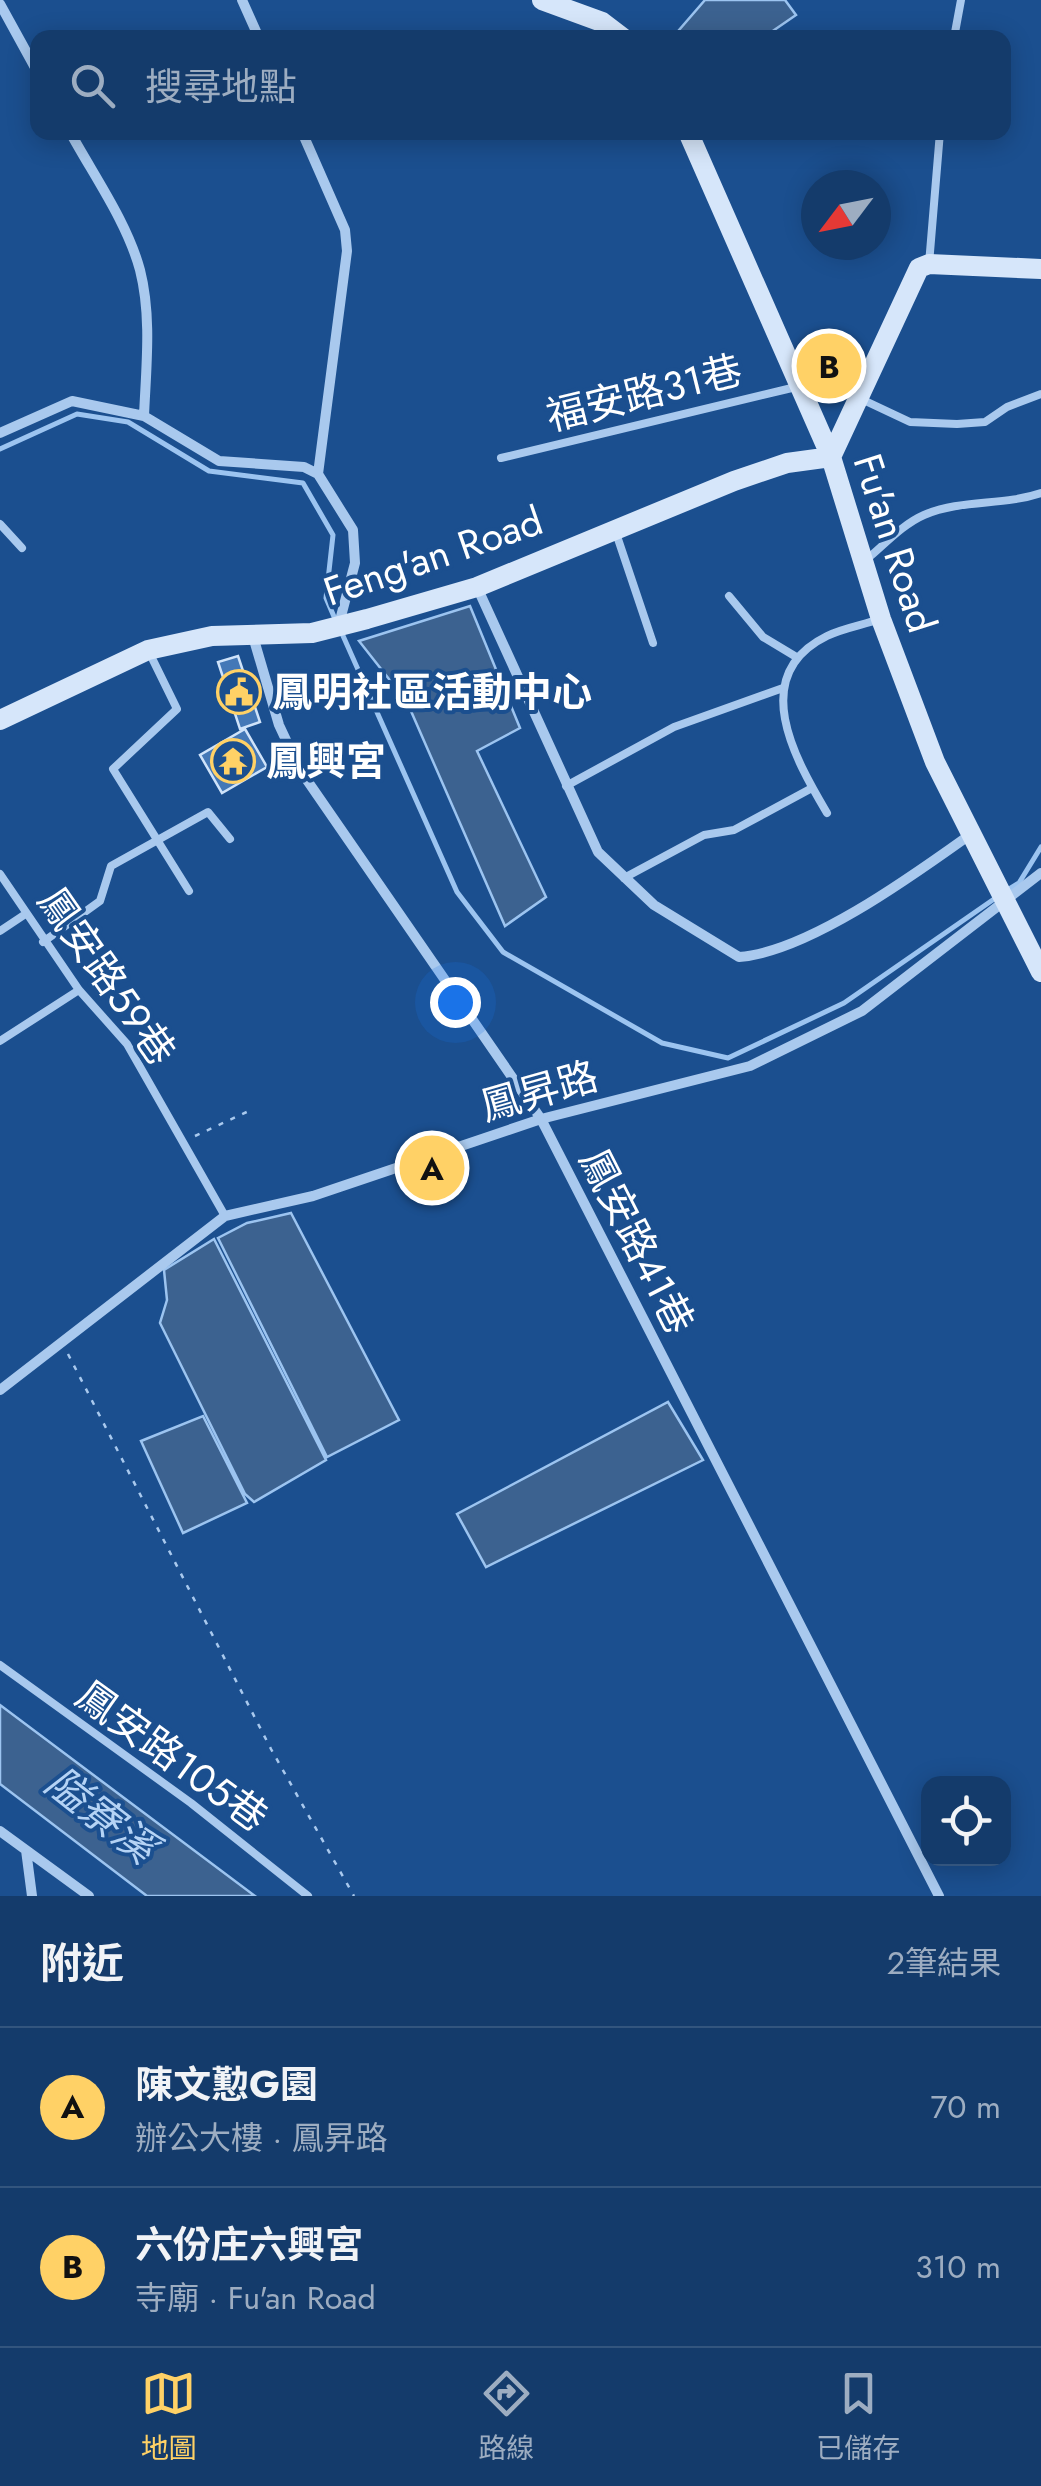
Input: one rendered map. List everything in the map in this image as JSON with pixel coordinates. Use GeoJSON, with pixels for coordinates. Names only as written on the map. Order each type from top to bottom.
{"type":"FeatureCollection","features":[{"type":"Feature","properties":{"kind":"street"},"geometry":{"type":"LineString","coordinates":[[242,0],[255,30]]}},
{"type":"Feature","properties":{"kind":"street"},"geometry":{"type":"LineString","coordinates":[[542,0],[602,22],[612,30]]}},
{"type":"Feature","properties":{"kind":"street"},"geometry":{"type":"LineString","coordinates":[[0,4],[30,58]]}},
{"type":"Feature","properties":{"kind":"street"},"geometry":{"type":"LineString","coordinates":[[74,140],[139,268],[146,302],[144,416]]}},
{"type":"Feature","properties":{"kind":"street"},"geometry":{"type":"LineString","coordinates":[[306,140],[345,230],[347,251],[318,474]]}},
{"type":"Feature","properties":{"kind":"street","name":"Fu'an Road"},"geometry":{"type":"LineString","coordinates":[[692,140],[831,457],[881,619],[935,762],[1041,972]]}},
{"type":"Feature","properties":{"kind":"street"},"geometry":{"type":"LineString","coordinates":[[831,457],[912,276],[930,264],[1041,269]]}},
{"type":"Feature","properties":{"kind":"street"},"geometry":{"type":"LineString","coordinates":[[0,432],[72,401],[144,416],[219,461],[304,466],[318,474],[343,508],[352,530],[356,564],[338,626]]}},
{"type":"Feature","properties":{"kind":"street","name":"Feng'an Road"},"geometry":{"type":"LineString","coordinates":[[0,720],[148,650],[252,633],[312,633],[338,626],[476,587],[614,528],[786,463],[831,457]]}},
{"type":"Feature","properties":{"kind":"street"},"geometry":{"type":"LineString","coordinates":[[476,587],[598,852],[654,905],[717,945],[746,957],[797,938],[888,894],[972,833]]}},
{"type":"Feature","properties":{"kind":"street","name":"鳳安路41巷"},"geometry":{"type":"LineString","coordinates":[[252,633],[278,725],[300,770],[541,1119],[939,1896]]}},
{"type":"Feature","properties":{"kind":"street","name":"鳳昇路"},"geometry":{"type":"LineString","coordinates":[[0,1390],[225,1216],[314,1196],[541,1119],[750,1066],[862,1011],[1041,874]]}},
{"type":"Feature","properties":{"kind":"street"},"geometry":{"type":"LineString","coordinates":[[0,1830],[89,1896]]}},
{"type":"Feature","properties":{"kind":"street"},"geometry":{"type":"LineString","coordinates":[[26,1850],[32,1896]]}},
{"type":"Feature","properties":{"kind":"lane"},"geometry":{"type":"LineString","coordinates":[[955,30],[961,0]]}},
{"type":"Feature","properties":{"kind":"lane"},"geometry":{"type":"LineString","coordinates":[[930,264],[939,140]]}},
{"type":"Feature","properties":{"kind":"lane","name":"福安路31巷"},"geometry":{"type":"LineString","coordinates":[[500,458],[801,386]]}},
{"type":"Feature","properties":{"kind":"lane"},"geometry":{"type":"LineString","coordinates":[[858,397],[910,422],[956,424],[984,422],[1007,406],[1041,394]]}},
{"type":"Feature","properties":{"kind":"lane"},"geometry":{"type":"LineString","coordinates":[[863,562],[927,514],[1041,493]]}},
{"type":"Feature","properties":{"kind":"lane"},"geometry":{"type":"LineString","coordinates":[[0,524],[22,548]]}},
{"type":"Feature","properties":{"kind":"lane"},"geometry":{"type":"LineString","coordinates":[[614,528],[654,643]]}},
{"type":"Feature","properties":{"kind":"lane"},"geometry":{"type":"LineString","coordinates":[[729,596],[763,637],[798,658]]}},
{"type":"Feature","properties":{"kind":"lane"},"geometry":{"type":"LineString","coordinates":[[827,813],[786,728],[783,688],[798,658],[826,637],[881,619]]}},
{"type":"Feature","properties":{"kind":"lane"},"geometry":{"type":"LineString","coordinates":[[148,650],[178,709],[113,770],[159,837],[189,890]]}},
{"type":"Feature","properties":{"kind":"lane"},"geometry":{"type":"LineString","coordinates":[[566,786],[674,728],[783,688]]}},
{"type":"Feature","properties":{"kind":"lane"},"geometry":{"type":"LineString","coordinates":[[624,878],[704,835],[734,830],[812,788]]}},
{"type":"Feature","properties":{"kind":"lane"},"geometry":{"type":"LineString","coordinates":[[43,942],[100,901],[112,866],[159,837],[208,812],[230,839]]}},
{"type":"Feature","properties":{"kind":"lane","name":"鳳安路59巷"},"geometry":{"type":"LineString","coordinates":[[0,874],[43,942],[126,1044],[225,1216]]}},
{"type":"Feature","properties":{"kind":"lane"},"geometry":{"type":"LineString","coordinates":[[0,931],[24,914]]}},
{"type":"Feature","properties":{"kind":"lane"},"geometry":{"type":"LineString","coordinates":[[0,1041],[79,990]]}},
{"type":"Feature","properties":{"kind":"lane","name":"鳳安路105巷"},"geometry":{"type":"LineString","coordinates":[[0,1665],[191,1803],[308,1896]]}},
{"type":"Feature","properties":{"kind":"path"},"geometry":{"type":"LineString","coordinates":[[180,1142],[251,1110]]}},
{"type":"Feature","properties":{"kind":"path"},"geometry":{"type":"LineString","coordinates":[[62,1342],[271,1749],[354,1896]]}},
{"type":"Feature","properties":{"kind":"water"},"geometry":{"type":"Polygon","coordinates":[[[705,0],[785,0],[796,15],[774,30],[679,30],[705,0]]]}},
{"type":"Feature","properties":{"kind":"water"},"geometry":{"type":"Polygon","coordinates":[[[470,606],[520,728],[477,751],[546,897],[505,926],[407,702],[359,641],[470,606]]]}},
{"type":"Feature","properties":{"kind":"water"},"geometry":{"type":"Polygon","coordinates":[[[291,1213],[399,1420],[327,1457],[218,1238],[247,1223],[291,1213]]]}},
{"type":"Feature","properties":{"kind":"water"},"geometry":{"type":"Polygon","coordinates":[[[214,1239],[326,1460],[254,1502],[245,1494],[160,1323],[167,1300],[164,1270],[214,1239]]]}},
{"type":"Feature","properties":{"kind":"water"},"geometry":{"type":"Polygon","coordinates":[[[668,1402],[703,1460],[486,1567],[457,1514],[668,1402]]]}},
{"type":"Feature","properties":{"kind":"water"},"geometry":{"type":"Polygon","coordinates":[[[203,1416],[247,1503],[183,1533],[141,1441],[203,1416]]]}},
{"type":"Feature","properties":{"kind":"water","name":"隘寮溪"},"geometry":{"type":"Polygon","coordinates":[[[0,1705],[255,1896],[147,1896],[0,1784],[0,1705]]]}},
{"type":"Feature","properties":{"kind":"building"},"geometry":{"type":"Polygon","coordinates":[[[819,348],[843,351],[839,384],[814,380],[819,348]]]}},
{"type":"Feature","properties":{"kind":"building","name":"鳳明社區活動中心"},"geometry":{"type":"Polygon","coordinates":[[[238,656],[260,722],[240,729],[218,662],[238,656]]]}},
{"type":"Feature","properties":{"kind":"building","name":"鳳興宮"},"geometry":{"type":"Polygon","coordinates":[[[245,729],[267,767],[222,793],[200,755],[245,729]]]}},
{"type":"Feature","properties":{"kind":"waterway"},"geometry":{"type":"LineString","coordinates":[[0,449],[77,414],[128,422],[209,471],[303,483],[333,535],[326,598],[335,619]]}},
{"type":"Feature","properties":{"kind":"waterway"},"geometry":{"type":"LineString","coordinates":[[340,629],[457,892],[503,952],[662,1043],[728,1058],[844,1003],[997,897]]}},
{"type":"Feature","properties":{"kind":"waterway"},"geometry":{"type":"LineString","coordinates":[[1006,891],[1019,883],[1041,847]]}},
{"type":"Feature","properties":{"kind":"place","name":"六份庄六興宮"},"geometry":{"type":"Point","coordinates":[829,366]}},
{"type":"Feature","properties":{"kind":"place","name":"鳳明社區活動中心"},"geometry":{"type":"Point","coordinates":[239,692]}},
{"type":"Feature","properties":{"kind":"place","name":"鳳興宮"},"geometry":{"type":"Point","coordinates":[233,761]}},
{"type":"Feature","properties":{"kind":"place","name":"陳文懃G園"},"geometry":{"type":"Point","coordinates":[432,1168]}}]}
